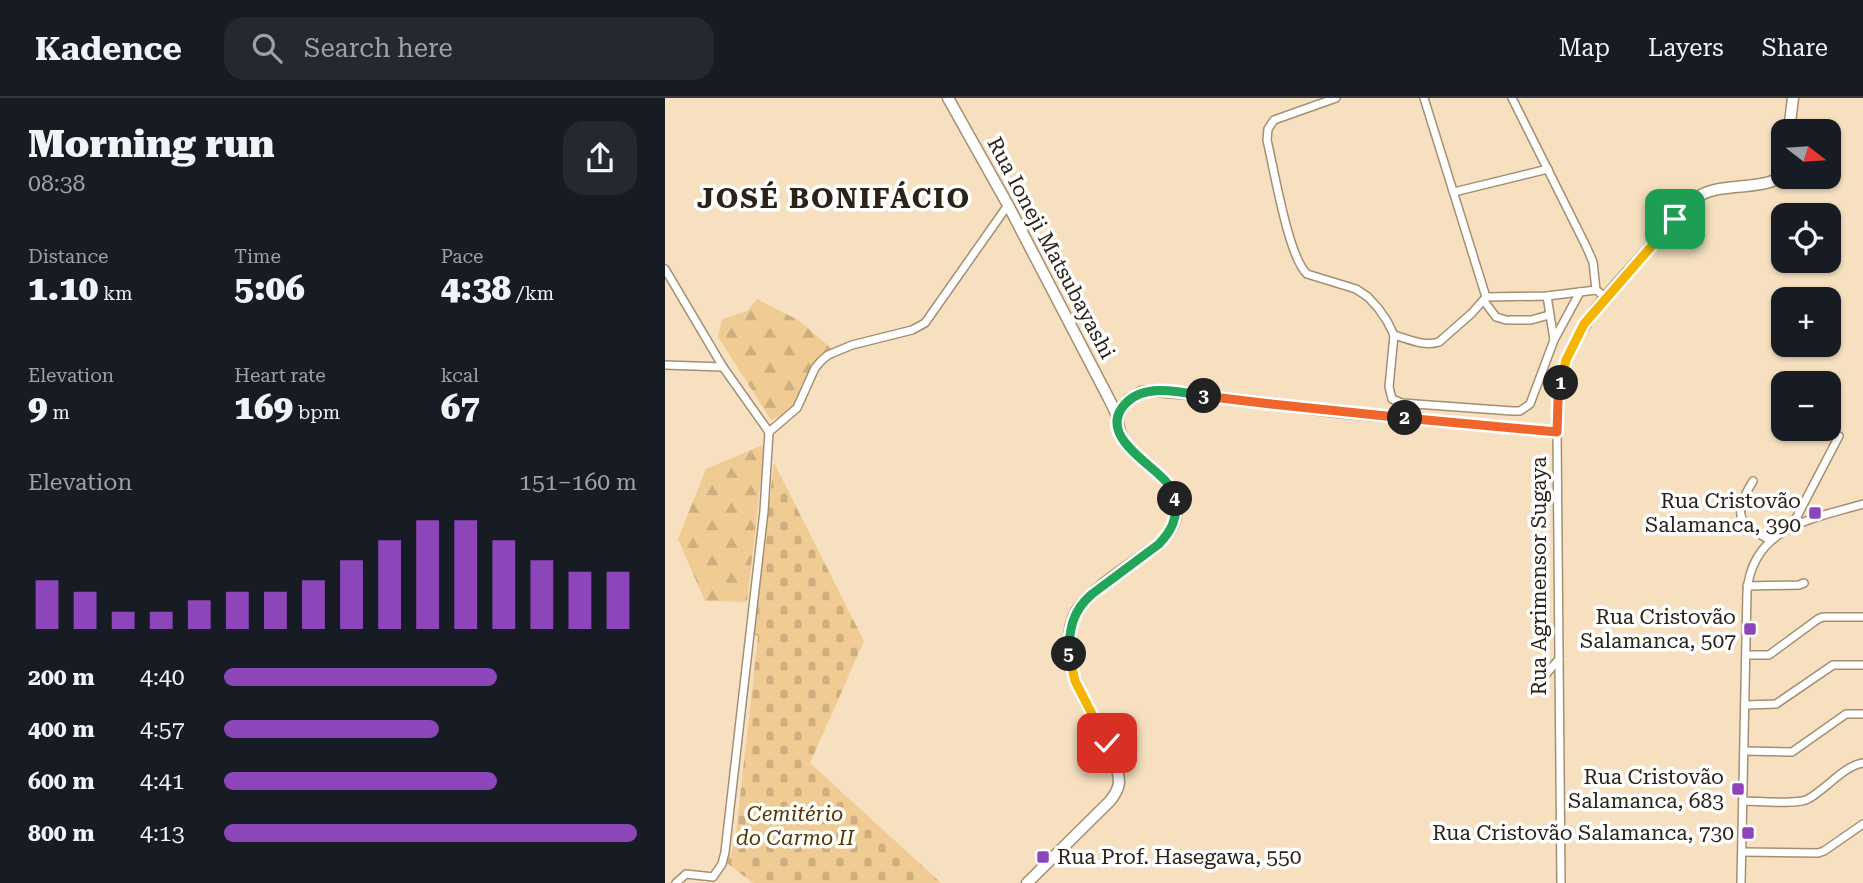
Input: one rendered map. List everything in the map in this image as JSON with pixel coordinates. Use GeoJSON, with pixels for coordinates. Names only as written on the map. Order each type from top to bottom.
{"type":"FeatureCollection","features":[{"type":"Feature","properties":{"kind":"main road","name":"Rua Ioneji Matsubayashi"},"geometry":{"type":"LineString","coordinates":[[948,98],[1008,205],[1103,387],[1118,418],[1119,431],[1127,445],[1170,486],[1177,514],[1168,534],[1159,544],[1083,601],[1071,622],[1070,666],[1110,750],[1119,786],[1110,802],[1027,883]]}},
{"type":"Feature","properties":{"kind":"main road"},"geometry":{"type":"LineString","coordinates":[[1790,119],[1793,98]]}},
{"type":"Feature","properties":{"kind":"main road","name":"Rua Agrimensor Sugaya"},"geometry":{"type":"LineString","coordinates":[[1557,432],[1558,401],[1566,360],[1601,294],[1694,199],[1714,190],[1771,181]]}},
{"type":"Feature","properties":{"kind":"main road"},"geometry":{"type":"LineString","coordinates":[[1118,418],[1129,399],[1142,392],[1154,391],[1557,432]]}},
{"type":"Feature","properties":{"kind":"street"},"geometry":{"type":"LineString","coordinates":[[1336,98],[1274,120],[1268,129],[1267,140],[1290,239],[1301,268],[1307,274],[1356,289],[1368,297],[1387,321],[1394,335],[1389,387],[1392,399],[1402,403],[1520,411],[1530,404],[1554,340],[1580,292]]}},
{"type":"Feature","properties":{"kind":"street"},"geometry":{"type":"LineString","coordinates":[[1424,98],[1485,299],[1496,317],[1531,320],[1549,315]]}},
{"type":"Feature","properties":{"kind":"street"},"geometry":{"type":"LineString","coordinates":[[1394,335],[1425,343],[1439,342],[1485,299],[1580,292],[1601,294],[1586,246],[1512,98]]}},
{"type":"Feature","properties":{"kind":"street"},"geometry":{"type":"LineString","coordinates":[[1454,192],[1548,169]]}},
{"type":"Feature","properties":{"kind":"street"},"geometry":{"type":"LineString","coordinates":[[769,432],[797,408],[815,368],[828,355],[852,345],[912,330],[925,323],[1008,205]]}},
{"type":"Feature","properties":{"kind":"street"},"geometry":{"type":"LineString","coordinates":[[665,269],[723,367],[769,432],[764,511],[725,852],[722,864],[713,877],[686,874],[675,883]]}},
{"type":"Feature","properties":{"kind":"street"},"geometry":{"type":"LineString","coordinates":[[1547,296],[1554,340]]}},
{"type":"Feature","properties":{"kind":"street"},"geometry":{"type":"LineString","coordinates":[[665,365],[723,367]]}},
{"type":"Feature","properties":{"kind":"street","name":"Rua Agrimensor Sugaya"},"geometry":{"type":"LineString","coordinates":[[1557,432],[1561,883]]}},
{"type":"Feature","properties":{"kind":"street"},"geometry":{"type":"LineString","coordinates":[[1792,526],[1836,441]]}},
{"type":"Feature","properties":{"kind":"street"},"geometry":{"type":"LineString","coordinates":[[1753,481],[1741,503],[1740,516],[1757,534],[1770,540]]}},
{"type":"Feature","properties":{"kind":"street"},"geometry":{"type":"LineString","coordinates":[[1741,883],[1747,586],[1750,571],[1755,559],[1770,540],[1792,526],[1863,504]]}},
{"type":"Feature","properties":{"kind":"street"},"geometry":{"type":"LineString","coordinates":[[1747,586],[1787,586],[1804,583]]}},
{"type":"Feature","properties":{"kind":"street"},"geometry":{"type":"LineString","coordinates":[[1746,655],[1769,654],[1823,617],[1863,617]]}},
{"type":"Feature","properties":{"kind":"street"},"geometry":{"type":"LineString","coordinates":[[1536,686],[1559,659]]}},
{"type":"Feature","properties":{"kind":"street"},"geometry":{"type":"LineString","coordinates":[[1745,705],[1776,704],[1833,665],[1863,665]]}},
{"type":"Feature","properties":{"kind":"street"},"geometry":{"type":"LineString","coordinates":[[1744,751],[1792,752],[1846,714],[1863,714]]}},
{"type":"Feature","properties":{"kind":"street"},"geometry":{"type":"LineString","coordinates":[[1743,801],[1802,802],[1855,765],[1863,763]]}},
{"type":"Feature","properties":{"kind":"street"},"geometry":{"type":"LineString","coordinates":[[1742,852],[1818,853],[1863,824]]}},
{"type":"Feature","properties":{"kind":"green space"},"geometry":{"type":"Polygon","coordinates":[[[757,299],[798,320],[832,349],[793,409],[771,420],[718,337],[722,319],[747,311],[757,299]]]}},
{"type":"Feature","properties":{"kind":"green space"},"geometry":{"type":"Polygon","coordinates":[[[765,444],[747,602],[705,601],[678,539],[706,469],[765,444]]]}},
{"type":"Feature","properties":{"kind":"green space","name":"Cemitério do Carmo II"},"geometry":{"type":"Polygon","coordinates":[[[774,463],[864,641],[810,763],[941,883],[753,883],[727,863],[735,842],[774,463]]]}},
{"type":"Feature","properties":{"kind":"place","name":"Rua Cristovão Salamanca, 390"},"geometry":{"type":"Point","coordinates":[1815,513]}},
{"type":"Feature","properties":{"kind":"place","name":"Rua Cristovão Salamanca, 507"},"geometry":{"type":"Point","coordinates":[1750,629]}},
{"type":"Feature","properties":{"kind":"place","name":"Rua Cristovão Salamanca, 683"},"geometry":{"type":"Point","coordinates":[1738,789]}},
{"type":"Feature","properties":{"kind":"place","name":"Rua Cristovão Salamanca, 730"},"geometry":{"type":"Point","coordinates":[1748,833]}},
{"type":"Feature","properties":{"kind":"place","name":"Rua Prof. Hasegawa, 550"},"geometry":{"type":"Point","coordinates":[1043,857]}},
{"type":"Feature","properties":{"kind":"district","name":"JOSÉ BONIFÁCIO"},"geometry":{"type":"Point","coordinates":[834,198]}},
{"type":"Feature","properties":{"kind":"route"},"geometry":{"type":"LineString","coordinates":[[1107,743],[1083,698],[1070,666],[1071,622],[1083,601],[1159,544],[1173,526],[1177,514],[1170,486],[1133,452],[1119,431],[1118,418],[1129,399],[1142,392],[1168,392],[1338,412],[1557,432],[1558,401],[1566,360],[1584,324],[1675,219]]}}]}
